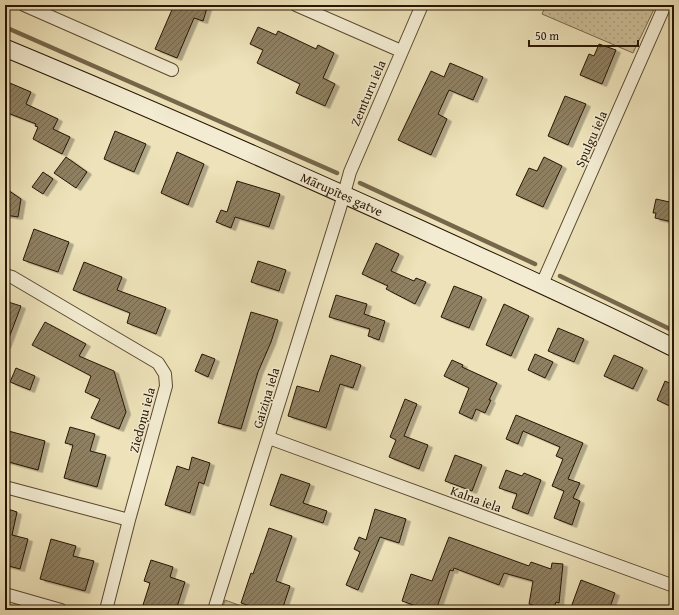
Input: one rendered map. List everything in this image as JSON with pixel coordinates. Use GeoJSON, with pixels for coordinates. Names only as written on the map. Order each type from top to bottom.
{"type":"FeatureCollection","features":[{"type":"Feature","properties":{"kind":"street"},"geometry":{"type":"LineString","coordinates":[[24,5],[172,70]]}},
{"type":"Feature","properties":{"kind":"street"},"geometry":{"type":"LineString","coordinates":[[296,5],[401,51]]}},
{"type":"Feature","properties":{"kind":"street","name":"Zemturu iela"},"geometry":{"type":"LineString","coordinates":[[344,194],[350,172],[422,5]]}},
{"type":"Feature","properties":{"kind":"street","name":"Spulgu iela"},"geometry":{"type":"LineString","coordinates":[[542,284],[665,5]]}},
{"type":"Feature","properties":{"kind":"street","name":"Mārupītes gatve"},"geometry":{"type":"LineString","coordinates":[[5,48],[344,194],[542,284],[674,348]]}},
{"type":"Feature","properties":{"kind":"street","name":"Gaiziņa iela"},"geometry":{"type":"LineString","coordinates":[[214,610],[344,194]]}},
{"type":"Feature","properties":{"kind":"street","name":"Ziedoņu iela"},"geometry":{"type":"LineString","coordinates":[[5,275],[12,277],[158,363],[165,374],[166,386],[106,610]]}},
{"type":"Feature","properties":{"kind":"street","name":"Kalna iela"},"geometry":{"type":"LineString","coordinates":[[269,438],[674,586]]}},
{"type":"Feature","properties":{"kind":"street"},"geometry":{"type":"LineString","coordinates":[[5,486],[129,520]]}},
{"type":"Feature","properties":{"kind":"street"},"geometry":{"type":"LineString","coordinates":[[5,594],[62,610]]}},
{"type":"Feature","properties":{"kind":"shaded area"},"geometry":{"type":"Polygon","coordinates":[[[546,5],[656,5],[633,53],[542,14],[546,5]]]}},
{"type":"Feature","properties":{"kind":"shaded area"},"geometry":{"type":"Polygon","coordinates":[[[225,600],[252,610],[222,610],[225,600]]]}},
{"type":"Feature","properties":{"kind":"building"},"geometry":{"type":"Polygon","coordinates":[[[174,5],[208,5],[203,21],[194,18],[177,58],[155,49],[174,5]]]}},
{"type":"Feature","properties":{"kind":"building"},"geometry":{"type":"Polygon","coordinates":[[[258,27],[276,35],[278,31],[316,49],[318,45],[334,53],[323,78],[335,84],[325,106],[296,93],[300,84],[257,63],[263,50],[250,44],[258,27]]]}},
{"type":"Feature","properties":{"kind":"building"},"geometry":{"type":"Polygon","coordinates":[[[599,44],[616,50],[602,84],[580,75],[589,54],[594,56],[599,44]]]}},
{"type":"Feature","properties":{"kind":"building"},"geometry":{"type":"Polygon","coordinates":[[[450,63],[483,77],[473,100],[449,90],[438,114],[447,119],[431,155],[398,140],[431,71],[444,77],[450,63]]]}},
{"type":"Feature","properties":{"kind":"building"},"geometry":{"type":"Polygon","coordinates":[[[5,81],[31,92],[26,104],[58,119],[53,129],[70,137],[62,154],[33,139],[38,127],[35,126],[36,124],[5,112],[5,81]]]}},
{"type":"Feature","properties":{"kind":"building"},"geometry":{"type":"Polygon","coordinates":[[[565,96],[586,104],[568,145],[548,136],[565,96]]]}},
{"type":"Feature","properties":{"kind":"building"},"geometry":{"type":"Polygon","coordinates":[[[115,131],[146,144],[134,172],[104,159],[115,131]]]}},
{"type":"Feature","properties":{"kind":"building"},"geometry":{"type":"Polygon","coordinates":[[[177,152],[204,164],[188,205],[161,193],[177,152]]]}},
{"type":"Feature","properties":{"kind":"building"},"geometry":{"type":"Polygon","coordinates":[[[66,157],[87,172],[76,188],[54,173],[66,157]]]}},
{"type":"Feature","properties":{"kind":"building"},"geometry":{"type":"Polygon","coordinates":[[[544,157],[562,166],[543,207],[516,195],[529,168],[537,171],[544,157]]]}},
{"type":"Feature","properties":{"kind":"building"},"geometry":{"type":"Polygon","coordinates":[[[43,172],[53,179],[43,194],[32,187],[43,172]]]}},
{"type":"Feature","properties":{"kind":"building"},"geometry":{"type":"Polygon","coordinates":[[[237,181],[280,194],[269,227],[235,217],[231,228],[216,222],[221,210],[227,212],[237,181]]]}},
{"type":"Feature","properties":{"kind":"building"},"geometry":{"type":"Polygon","coordinates":[[[5,188],[21,199],[18,217],[5,215],[5,188]]]}},
{"type":"Feature","properties":{"kind":"building"},"geometry":{"type":"Polygon","coordinates":[[[656,199],[674,203],[674,215],[672,222],[655,218],[656,213],[653,213],[656,199]]]}},
{"type":"Feature","properties":{"kind":"building"},"geometry":{"type":"Polygon","coordinates":[[[34,229],[69,242],[58,272],[23,260],[34,229]]]}},
{"type":"Feature","properties":{"kind":"building"},"geometry":{"type":"Polygon","coordinates":[[[376,243],[399,254],[391,271],[414,281],[416,278],[426,282],[415,304],[386,289],[388,286],[362,274],[376,243]]]}},
{"type":"Feature","properties":{"kind":"building"},"geometry":{"type":"Polygon","coordinates":[[[258,261],[286,270],[279,291],[251,282],[258,261]]]}},
{"type":"Feature","properties":{"kind":"building"},"geometry":{"type":"Polygon","coordinates":[[[84,262],[122,277],[117,290],[166,308],[156,334],[127,323],[130,313],[73,290],[84,262]]]}},
{"type":"Feature","properties":{"kind":"building"},"geometry":{"type":"Polygon","coordinates":[[[454,286],[482,297],[469,328],[441,317],[454,286]]]}},
{"type":"Feature","properties":{"kind":"building"},"geometry":{"type":"Polygon","coordinates":[[[336,295],[367,304],[364,314],[385,321],[379,340],[368,336],[370,329],[329,317],[336,295]]]}},
{"type":"Feature","properties":{"kind":"building"},"geometry":{"type":"Polygon","coordinates":[[[5,301],[21,306],[6,346],[5,345],[5,301]]]}},
{"type":"Feature","properties":{"kind":"building"},"geometry":{"type":"Polygon","coordinates":[[[504,304],[529,316],[511,356],[486,345],[504,304]]]}},
{"type":"Feature","properties":{"kind":"building"},"geometry":{"type":"Polygon","coordinates":[[[251,312],[278,320],[271,342],[258,372],[241,429],[218,423],[251,312]]]}},
{"type":"Feature","properties":{"kind":"building"},"geometry":{"type":"Polygon","coordinates":[[[45,322],[86,344],[79,356],[114,371],[126,412],[119,429],[91,418],[100,399],[85,392],[91,376],[32,345],[45,322]]]}},
{"type":"Feature","properties":{"kind":"building"},"geometry":{"type":"Polygon","coordinates":[[[558,328],[584,339],[574,362],[548,351],[558,328]]]}},
{"type":"Feature","properties":{"kind":"building"},"geometry":{"type":"Polygon","coordinates":[[[202,354],[215,359],[208,377],[195,371],[202,354]]]}},
{"type":"Feature","properties":{"kind":"building"},"geometry":{"type":"Polygon","coordinates":[[[535,354],[553,362],[545,378],[528,370],[535,354]]]}},
{"type":"Feature","properties":{"kind":"building"},"geometry":{"type":"Polygon","coordinates":[[[331,355],[361,365],[353,388],[340,384],[326,428],[288,416],[297,386],[319,392],[331,355]]]}},
{"type":"Feature","properties":{"kind":"building"},"geometry":{"type":"Polygon","coordinates":[[[614,355],[643,368],[633,389],[604,376],[614,355]]]}},
{"type":"Feature","properties":{"kind":"building"},"geometry":{"type":"Polygon","coordinates":[[[452,360],[463,365],[462,367],[497,383],[485,413],[476,409],[472,419],[459,413],[469,388],[444,376],[452,360]]]}},
{"type":"Feature","properties":{"kind":"building"},"geometry":{"type":"Polygon","coordinates":[[[16,368],[35,376],[30,390],[10,382],[16,368]]]}},
{"type":"Feature","properties":{"kind":"building"},"geometry":{"type":"Polygon","coordinates":[[[665,381],[674,385],[674,408],[657,400],[665,381]]]}},
{"type":"Feature","properties":{"kind":"building"},"geometry":{"type":"Polygon","coordinates":[[[405,399],[417,404],[404,436],[428,445],[419,469],[389,457],[396,440],[390,437],[405,399]]]}},
{"type":"Feature","properties":{"kind":"building"},"geometry":{"type":"Polygon","coordinates":[[[516,415],[583,443],[568,479],[580,483],[573,498],[580,501],[572,525],[554,518],[564,491],[552,486],[563,459],[556,456],[560,447],[523,431],[518,444],[506,439],[516,415]]]}},
{"type":"Feature","properties":{"kind":"building"},"geometry":{"type":"Polygon","coordinates":[[[70,427],[95,434],[90,451],[106,455],[97,487],[64,478],[73,445],[65,443],[70,427]]]}},
{"type":"Feature","properties":{"kind":"building"},"geometry":{"type":"Polygon","coordinates":[[[5,430],[45,441],[38,470],[5,461],[5,430]]]}},
{"type":"Feature","properties":{"kind":"building"},"geometry":{"type":"Polygon","coordinates":[[[455,455],[482,465],[472,491],[445,481],[455,455]]]}},
{"type":"Feature","properties":{"kind":"building"},"geometry":{"type":"Polygon","coordinates":[[[192,457],[210,463],[204,484],[199,482],[190,513],[165,505],[177,466],[189,470],[192,457]]]}},
{"type":"Feature","properties":{"kind":"building"},"geometry":{"type":"Polygon","coordinates":[[[506,470],[522,476],[524,473],[541,480],[528,514],[512,508],[517,494],[499,488],[506,470]]]}},
{"type":"Feature","properties":{"kind":"building"},"geometry":{"type":"Polygon","coordinates":[[[281,474],[310,484],[303,503],[327,511],[323,523],[270,505],[281,474]]]}},
{"type":"Feature","properties":{"kind":"building"},"geometry":{"type":"Polygon","coordinates":[[[5,508],[17,512],[12,535],[28,539],[20,569],[5,565],[5,508]]]}},
{"type":"Feature","properties":{"kind":"building"},"geometry":{"type":"Polygon","coordinates":[[[375,509],[406,519],[399,543],[380,537],[358,590],[346,585],[360,552],[354,549],[359,537],[366,540],[375,509]]]}},
{"type":"Feature","properties":{"kind":"building"},"geometry":{"type":"Polygon","coordinates":[[[269,528],[292,536],[276,581],[290,586],[282,610],[262,610],[241,603],[269,528]]]}},
{"type":"Feature","properties":{"kind":"building"},"geometry":{"type":"Polygon","coordinates":[[[449,537],[529,566],[531,562],[551,569],[552,563],[563,564],[559,603],[556,602],[553,610],[535,610],[536,606],[529,604],[533,581],[504,573],[499,585],[454,568],[453,571],[450,570],[436,610],[427,610],[402,601],[411,574],[432,581],[449,537]]]}},
{"type":"Feature","properties":{"kind":"building"},"geometry":{"type":"Polygon","coordinates":[[[51,539],[76,546],[73,556],[94,561],[85,591],[40,579],[51,539]]]}},
{"type":"Feature","properties":{"kind":"building"},"geometry":{"type":"Polygon","coordinates":[[[151,560],[173,567],[170,577],[185,582],[176,610],[158,610],[143,605],[150,583],[144,581],[151,560]]]}},
{"type":"Feature","properties":{"kind":"building"},"geometry":{"type":"Polygon","coordinates":[[[581,580],[615,593],[609,610],[570,610],[581,580]]]}},
{"type":"Feature","properties":{"kind":"waterway"},"geometry":{"type":"LineString","coordinates":[[5,27],[337,173]]}},
{"type":"Feature","properties":{"kind":"waterway"},"geometry":{"type":"LineString","coordinates":[[360,183],[535,264]]}},
{"type":"Feature","properties":{"kind":"waterway"},"geometry":{"type":"LineString","coordinates":[[560,276],[674,331]]}}]}
